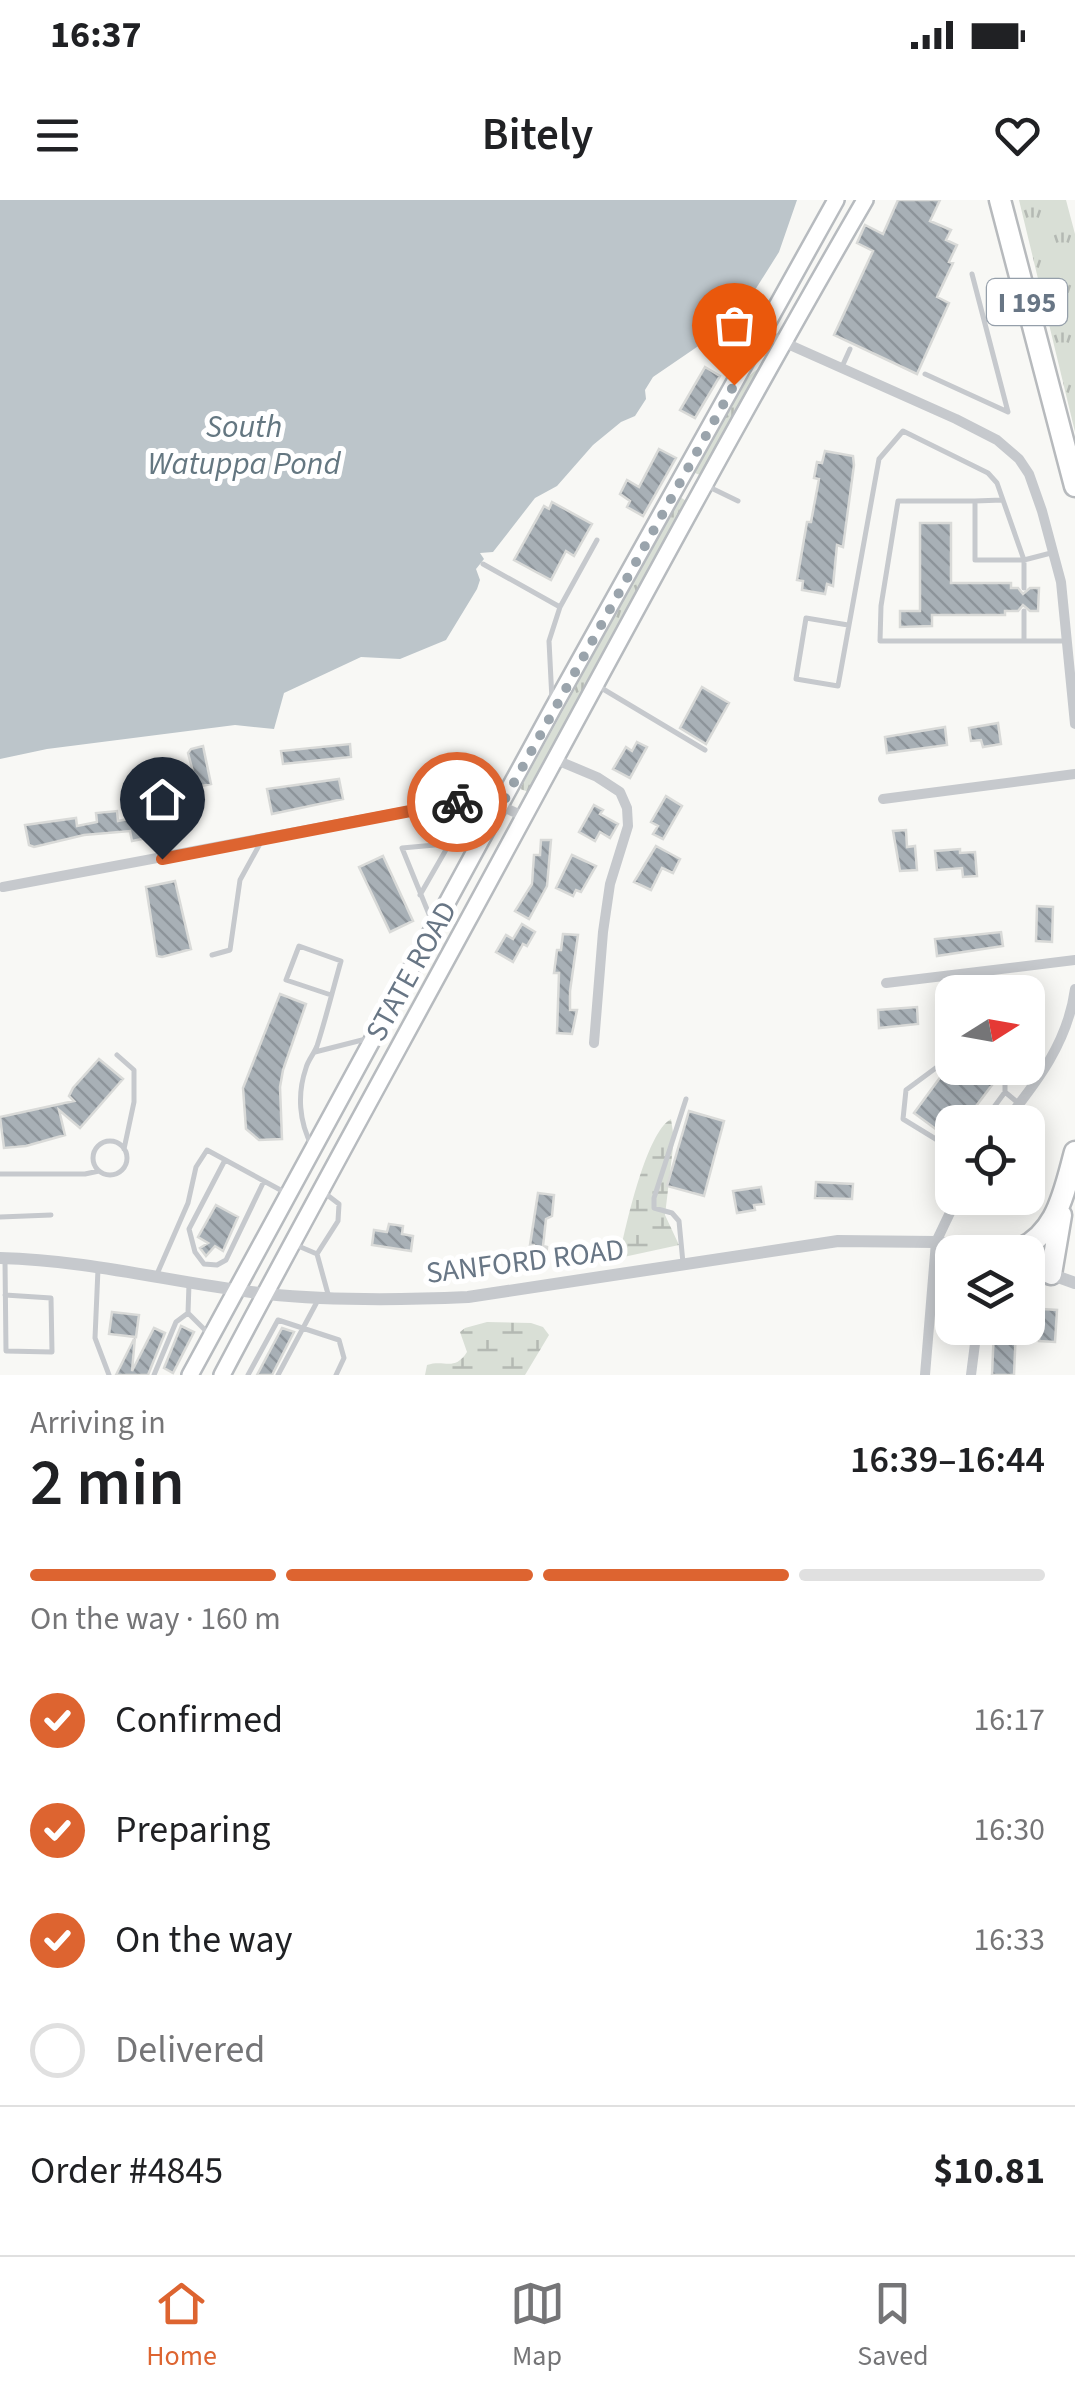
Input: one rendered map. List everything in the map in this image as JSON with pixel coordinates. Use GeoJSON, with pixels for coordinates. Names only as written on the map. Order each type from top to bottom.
{"type":"FeatureCollection","features":[{"type":"Feature","properties":{"kind":"highway","name":"I 195"},"geometry":{"type":"LineString","coordinates":[[1000,200],[1075,486]]}},
{"type":"Feature","properties":{"kind":"highway"},"geometry":{"type":"LineString","coordinates":[[1051,1274],[1075,1152]]}},
{"type":"Feature","properties":{"kind":"highway"},"geometry":{"type":"LineString","coordinates":[[1043,1235],[1069,1174]]}},
{"type":"Feature","properties":{"kind":"main road","name":"STATE ROAD"},"geometry":{"type":"LineString","coordinates":[[190,1375],[553,708],[836,200]]}},
{"type":"Feature","properties":{"kind":"main road","name":"STATE ROAD"},"geometry":{"type":"LineString","coordinates":[[224,1374],[290,1243],[554,759],[865,200]]}},
{"type":"Feature","properties":{"kind":"street"},"geometry":{"type":"LineString","coordinates":[[763,333],[956,419],[1008,450],[1028,474],[1054,552],[1068,641],[1075,724]]}},
{"type":"Feature","properties":{"kind":"street"},"geometry":{"type":"LineString","coordinates":[[680,482],[702,488]]}},
{"type":"Feature","properties":{"kind":"street"},"geometry":{"type":"LineString","coordinates":[[554,759],[597,777],[620,792],[626,808],[628,826],[610,884],[603,932],[594,1044]]}},
{"type":"Feature","properties":{"kind":"street"},"geometry":{"type":"LineString","coordinates":[[883,800],[1075,774]]}},
{"type":"Feature","properties":{"kind":"street"},"geometry":{"type":"LineString","coordinates":[[1,888],[466,800],[490,801],[523,816]]}},
{"type":"Feature","properties":{"kind":"street"},"geometry":{"type":"LineString","coordinates":[[886,983],[1075,960]]}},
{"type":"Feature","properties":{"kind":"street"},"geometry":{"type":"LineString","coordinates":[[1020,1104],[1060,1043],[1075,990]]}},
{"type":"Feature","properties":{"kind":"street","name":"SANFORD ROAD"},"geometry":{"type":"LineString","coordinates":[[2,1258],[58,1259],[265,1293],[468,1298],[838,1241],[935,1242]]}},
{"type":"Feature","properties":{"kind":"street"},"geometry":{"type":"LineString","coordinates":[[925,1375],[935,1254]]}},
{"type":"Feature","properties":{"kind":"street"},"geometry":{"type":"LineString","coordinates":[[1045,1272],[1075,1282]]}},
{"type":"Feature","properties":{"kind":"street"},"geometry":{"type":"LineString","coordinates":[[972,1375],[976,1345]]}},
{"type":"Feature","properties":{"kind":"lane"},"geometry":{"type":"LineString","coordinates":[[925,374],[1008,412],[972,274]]}},
{"type":"Feature","properties":{"kind":"lane"},"geometry":{"type":"LineString","coordinates":[[841,369],[850,349]]}},
{"type":"Feature","properties":{"kind":"lane"},"geometry":{"type":"LineString","coordinates":[[848,625],[806,618],[796,679],[838,686],[879,460],[902,431],[988,474],[996,483],[1024,560],[1024,588]]}},
{"type":"Feature","properties":{"kind":"lane"},"geometry":{"type":"LineString","coordinates":[[702,488],[738,502]]}},
{"type":"Feature","properties":{"kind":"lane"},"geometry":{"type":"LineString","coordinates":[[1002,500],[898,501],[880,606],[880,641],[1068,641]]}},
{"type":"Feature","properties":{"kind":"lane"},"geometry":{"type":"LineString","coordinates":[[976,501],[975,560],[1024,560],[1054,552]]}},
{"type":"Feature","properties":{"kind":"lane"},"geometry":{"type":"LineString","coordinates":[[553,708],[549,641],[560,607],[597,540]]}},
{"type":"Feature","properties":{"kind":"lane"},"geometry":{"type":"LineString","coordinates":[[484,564],[560,607]]}},
{"type":"Feature","properties":{"kind":"lane"},"geometry":{"type":"LineString","coordinates":[[1024,611],[1024,641]]}},
{"type":"Feature","properties":{"kind":"lane"},"geometry":{"type":"LineString","coordinates":[[595,685],[704,750]]}},
{"type":"Feature","properties":{"kind":"lane"},"geometry":{"type":"LineString","coordinates":[[212,954],[230,950],[240,880],[262,840]]}},
{"type":"Feature","properties":{"kind":"lane"},"geometry":{"type":"LineString","coordinates":[[434,927],[402,848],[482,841]]}},
{"type":"Feature","properties":{"kind":"lane"},"geometry":{"type":"LineString","coordinates":[[420,895],[451,842]]}},
{"type":"Feature","properties":{"kind":"lane"},"geometry":{"type":"LineString","coordinates":[[314,1148],[301,1121],[306,1067],[315,1052],[341,961],[299,946],[286,980],[331,995]]}},
{"type":"Feature","properties":{"kind":"lane"},"geometry":{"type":"LineString","coordinates":[[315,1052],[374,1037]]}},
{"type":"Feature","properties":{"kind":"lane"},"geometry":{"type":"LineString","coordinates":[[117,1055],[134,1070],[135,1087],[124,1148],[127,1158],[117,1173],[99,1170],[94,1153],[99,1145],[117,1142],[124,1148]]}},
{"type":"Feature","properties":{"kind":"lane"},"geometry":{"type":"LineString","coordinates":[[935,1069],[906,1090],[903,1119],[935,1139]]}},
{"type":"Feature","properties":{"kind":"lane"},"geometry":{"type":"LineString","coordinates":[[996,1105],[1006,1092],[1005,1085]]}},
{"type":"Feature","properties":{"kind":"lane"},"geometry":{"type":"LineString","coordinates":[[1006,1092],[1020,1104]]}},
{"type":"Feature","properties":{"kind":"lane"},"geometry":{"type":"LineString","coordinates":[[683,1266],[679,1221],[654,1208],[654,1198],[686,1099]]}},
{"type":"Feature","properties":{"kind":"lane"},"geometry":{"type":"LineString","coordinates":[[157,1275],[188,1203],[196,1167],[207,1150],[288,1194]]}},
{"type":"Feature","properties":{"kind":"lane"},"geometry":{"type":"LineString","coordinates":[[225,1160],[189,1229],[195,1252],[204,1264],[217,1265],[226,1260],[264,1181]]}},
{"type":"Feature","properties":{"kind":"lane"},"geometry":{"type":"LineString","coordinates":[[0,1174],[85,1174],[99,1170]]}},
{"type":"Feature","properties":{"kind":"lane"},"geometry":{"type":"LineString","coordinates":[[278,1375],[324,1297],[317,1254],[338,1220],[338,1204],[320,1189]]}},
{"type":"Feature","properties":{"kind":"lane"},"geometry":{"type":"LineString","coordinates":[[0,1217],[51,1215]]}},
{"type":"Feature","properties":{"kind":"lane"},"geometry":{"type":"LineString","coordinates":[[290,1243],[317,1254]]}},
{"type":"Feature","properties":{"kind":"lane"},"geometry":{"type":"LineString","coordinates":[[2,1258],[3,1351],[52,1352],[51,1298],[5,1294]]}},
{"type":"Feature","properties":{"kind":"lane"},"geometry":{"type":"LineString","coordinates":[[98,1266],[96,1338],[109,1375]]}},
{"type":"Feature","properties":{"kind":"lane"},"geometry":{"type":"LineString","coordinates":[[189,1280],[188,1313],[210,1336]]}},
{"type":"Feature","properties":{"kind":"lane"},"geometry":{"type":"LineString","coordinates":[[154,1375],[176,1322],[188,1313]]}},
{"type":"Feature","properties":{"kind":"lane"},"geometry":{"type":"LineString","coordinates":[[248,1375],[278,1320],[340,1340],[344,1358],[336,1375]]}},
{"type":"Feature","properties":{"kind":"green space"},"geometry":{"type":"Polygon","coordinates":[[[1019,200],[1066,200],[1075,234],[1075,432],[1019,200]]]}},
{"type":"Feature","properties":{"kind":"green space"},"geometry":{"type":"Polygon","coordinates":[[[763,366],[702,476],[695,473],[722,414],[744,383],[763,366]]]}},
{"type":"Feature","properties":{"kind":"green space"},"geometry":{"type":"Polygon","coordinates":[[[680,497],[688,502],[529,792],[520,789],[680,497]]]}},
{"type":"Feature","properties":{"kind":"green space"},"geometry":{"type":"Polygon","coordinates":[[[671,1119],[674,1139],[665,1215],[679,1245],[619,1258],[645,1161],[653,1142],[671,1119]]]}},
{"type":"Feature","properties":{"kind":"green space"},"geometry":{"type":"Polygon","coordinates":[[[487,1322],[531,1323],[543,1327],[549,1335],[525,1375],[425,1375],[427,1365],[458,1362],[467,1352],[460,1332],[487,1322]]]}},
{"type":"Feature","properties":{"kind":"water","name":"South Watuppa Pond"},"geometry":{"type":"Polygon","coordinates":[[[0,200],[797,200],[779,252],[743,309],[713,336],[653,377],[635,416],[621,422],[593,445],[557,486],[535,498],[493,552],[480,553],[484,559],[476,569],[480,580],[477,589],[446,640],[400,659],[361,657],[284,693],[274,729],[235,725],[47,749],[0,759],[0,200]]]}},
{"type":"Feature","properties":{"kind":"building"},"geometry":{"type":"Polygon","coordinates":[[[898,200],[940,200],[930,221],[951,230],[946,240],[957,245],[937,297],[949,303],[917,374],[834,335],[873,251],[857,243],[865,225],[883,234],[898,200]]]}},
{"type":"Feature","properties":{"kind":"building"},"geometry":{"type":"Polygon","coordinates":[[[705,367],[720,376],[695,418],[680,410],[705,367]]]}},
{"type":"Feature","properties":{"kind":"building"},"geometry":{"type":"Polygon","coordinates":[[[659,449],[676,458],[643,516],[627,507],[630,501],[620,494],[627,480],[639,487],[659,449]]]}},
{"type":"Feature","properties":{"kind":"building"},"geometry":{"type":"Polygon","coordinates":[[[825,451],[853,456],[854,465],[843,547],[837,545],[833,586],[827,584],[825,594],[802,590],[803,581],[797,580],[819,479],[814,478],[817,462],[822,463],[825,451]]]}},
{"type":"Feature","properties":{"kind":"building"},"geometry":{"type":"Polygon","coordinates":[[[552,502],[592,524],[574,556],[566,551],[551,580],[514,560],[544,506],[549,509],[552,502]]]}},
{"type":"Feature","properties":{"kind":"building"},"geometry":{"type":"Polygon","coordinates":[[[920,523],[951,523],[951,583],[1011,583],[1011,588],[1018,588],[1023,594],[1030,588],[1039,588],[1038,611],[1023,605],[1018,611],[1005,611],[1005,615],[932,615],[932,626],[900,627],[900,611],[920,611],[920,523]]]}},
{"type":"Feature","properties":{"kind":"building"},"geometry":{"type":"Polygon","coordinates":[[[702,687],[729,703],[706,744],[680,728],[702,687]]]}},
{"type":"Feature","properties":{"kind":"building"},"geometry":{"type":"Polygon","coordinates":[[[998,723],[1001,744],[983,747],[981,740],[971,741],[969,728],[998,723]]]}},
{"type":"Feature","properties":{"kind":"building"},"geometry":{"type":"Polygon","coordinates":[[[945,727],[947,745],[887,753],[885,737],[945,727]]]}},
{"type":"Feature","properties":{"kind":"building"},"geometry":{"type":"Polygon","coordinates":[[[637,742],[647,747],[630,778],[613,769],[626,747],[632,751],[637,742]]]}},
{"type":"Feature","properties":{"kind":"building"},"geometry":{"type":"Polygon","coordinates":[[[350,744],[351,757],[283,764],[281,751],[350,744]]]}},
{"type":"Feature","properties":{"kind":"building"},"geometry":{"type":"Polygon","coordinates":[[[203,746],[211,784],[197,787],[188,753],[203,746]]]}},
{"type":"Feature","properties":{"kind":"building"},"geometry":{"type":"Polygon","coordinates":[[[339,779],[343,799],[272,814],[267,789],[339,779]]]}},
{"type":"Feature","properties":{"kind":"building"},"geometry":{"type":"Polygon","coordinates":[[[666,796],[682,806],[663,839],[653,834],[658,826],[651,822],[666,796]]]}},
{"type":"Feature","properties":{"kind":"building"},"geometry":{"type":"Polygon","coordinates":[[[594,805],[603,810],[600,814],[618,824],[610,838],[600,832],[595,841],[579,832],[594,805]]]}},
{"type":"Feature","properties":{"kind":"building"},"geometry":{"type":"Polygon","coordinates":[[[117,811],[118,821],[158,813],[162,835],[132,841],[130,831],[29,845],[25,825],[76,818],[77,826],[97,822],[96,813],[117,811]]]}},
{"type":"Feature","properties":{"kind":"building"},"geometry":{"type":"Polygon","coordinates":[[[906,830],[907,847],[915,846],[917,870],[900,871],[893,831],[906,830]]]}},
{"type":"Feature","properties":{"kind":"building"},"geometry":{"type":"Polygon","coordinates":[[[541,840],[551,840],[547,886],[529,919],[515,911],[532,884],[534,855],[540,855],[541,840]]]}},
{"type":"Feature","properties":{"kind":"building"},"geometry":{"type":"Polygon","coordinates":[[[656,846],[680,859],[673,873],[662,868],[651,890],[634,882],[656,846]]]}},
{"type":"Feature","properties":{"kind":"building"},"geometry":{"type":"Polygon","coordinates":[[[960,849],[960,853],[975,852],[977,876],[963,877],[962,868],[937,870],[935,851],[960,849]]]}},
{"type":"Feature","properties":{"kind":"building"},"geometry":{"type":"Polygon","coordinates":[[[572,855],[596,866],[581,892],[576,890],[573,896],[556,888],[572,855]]]}},
{"type":"Feature","properties":{"kind":"building"},"geometry":{"type":"Polygon","coordinates":[[[383,856],[413,921],[390,932],[359,867],[383,856]]]}},
{"type":"Feature","properties":{"kind":"building"},"geometry":{"type":"Polygon","coordinates":[[[175,881],[191,949],[157,956],[146,887],[175,881]]]}},
{"type":"Feature","properties":{"kind":"building"},"geometry":{"type":"Polygon","coordinates":[[[1037,906],[1053,907],[1052,942],[1036,941],[1037,906]]]}},
{"type":"Feature","properties":{"kind":"building"},"geometry":{"type":"Polygon","coordinates":[[[522,924],[535,932],[513,962],[496,952],[506,935],[513,939],[522,924]]]}},
{"type":"Feature","properties":{"kind":"building"},"geometry":{"type":"Polygon","coordinates":[[[1001,932],[1003,946],[937,956],[935,939],[1001,932]]]}},
{"type":"Feature","properties":{"kind":"building"},"geometry":{"type":"Polygon","coordinates":[[[563,934],[578,935],[570,991],[570,1010],[577,1010],[572,1034],[557,1033],[559,973],[554,973],[563,934]]]}},
{"type":"Feature","properties":{"kind":"building"},"geometry":{"type":"Polygon","coordinates":[[[280,994],[306,1004],[283,1070],[282,1139],[259,1140],[246,1129],[243,1088],[280,994]]]}},
{"type":"Feature","properties":{"kind":"building"},"geometry":{"type":"Polygon","coordinates":[[[917,1007],[918,1024],[879,1028],[878,1010],[917,1007]]]}},
{"type":"Feature","properties":{"kind":"building"},"geometry":{"type":"Polygon","coordinates":[[[99,1059],[123,1079],[80,1128],[59,1110],[65,1135],[4,1148],[0,1117],[74,1101],[69,1096],[73,1088],[99,1059]]]}},
{"type":"Feature","properties":{"kind":"building"},"geometry":{"type":"Polygon","coordinates":[[[935,1084],[992,1085],[977,1105],[935,1105],[935,1128],[914,1113],[935,1084]]]}},
{"type":"Feature","properties":{"kind":"building"},"geometry":{"type":"Polygon","coordinates":[[[689,1111],[724,1121],[704,1196],[667,1186],[689,1111]]]}},
{"type":"Feature","properties":{"kind":"building"},"geometry":{"type":"Polygon","coordinates":[[[816,1182],[853,1184],[852,1199],[815,1198],[816,1182]]]}},
{"type":"Feature","properties":{"kind":"building"},"geometry":{"type":"Polygon","coordinates":[[[761,1187],[764,1204],[737,1213],[733,1191],[761,1187]]]}},
{"type":"Feature","properties":{"kind":"building"},"geometry":{"type":"Polygon","coordinates":[[[538,1193],[554,1195],[552,1216],[546,1219],[545,1265],[531,1263],[538,1193]]]}},
{"type":"Feature","properties":{"kind":"building"},"geometry":{"type":"Polygon","coordinates":[[[216,1205],[238,1217],[223,1251],[215,1246],[206,1256],[200,1248],[208,1243],[198,1237],[216,1205]]]}},
{"type":"Feature","properties":{"kind":"building"},"geometry":{"type":"Polygon","coordinates":[[[389,1224],[403,1226],[402,1234],[413,1236],[411,1251],[372,1245],[374,1230],[387,1232],[389,1224]]]}},
{"type":"Feature","properties":{"kind":"building"},"geometry":{"type":"Polygon","coordinates":[[[1045,1309],[1057,1310],[1055,1342],[1045,1341],[1045,1309]]]}},
{"type":"Feature","properties":{"kind":"building"},"geometry":{"type":"Polygon","coordinates":[[[112,1312],[139,1315],[136,1337],[109,1334],[112,1312]]]}},
{"type":"Feature","properties":{"kind":"building"},"geometry":{"type":"Polygon","coordinates":[[[181,1326],[194,1332],[173,1373],[164,1368],[181,1326]]]}},
{"type":"Feature","properties":{"kind":"building"},"geometry":{"type":"Polygon","coordinates":[[[154,1328],[165,1333],[148,1375],[116,1375],[135,1337],[132,1371],[154,1328]]]}},
{"type":"Feature","properties":{"kind":"building"},"geometry":{"type":"Polygon","coordinates":[[[282,1328],[294,1332],[272,1375],[257,1375],[282,1328]]]}},
{"type":"Feature","properties":{"kind":"building"},"geometry":{"type":"Polygon","coordinates":[[[993,1345],[1015,1345],[1014,1375],[992,1375],[993,1345]]]}},
{"type":"Feature","properties":{"kind":"way so far"},"geometry":{"type":"LineString","coordinates":[[457,802],[490,801],[501,806],[734,385]]}},
{"type":"Feature","properties":{"kind":"route"},"geometry":{"type":"LineString","coordinates":[[162,859],[457,802]]}}]}
